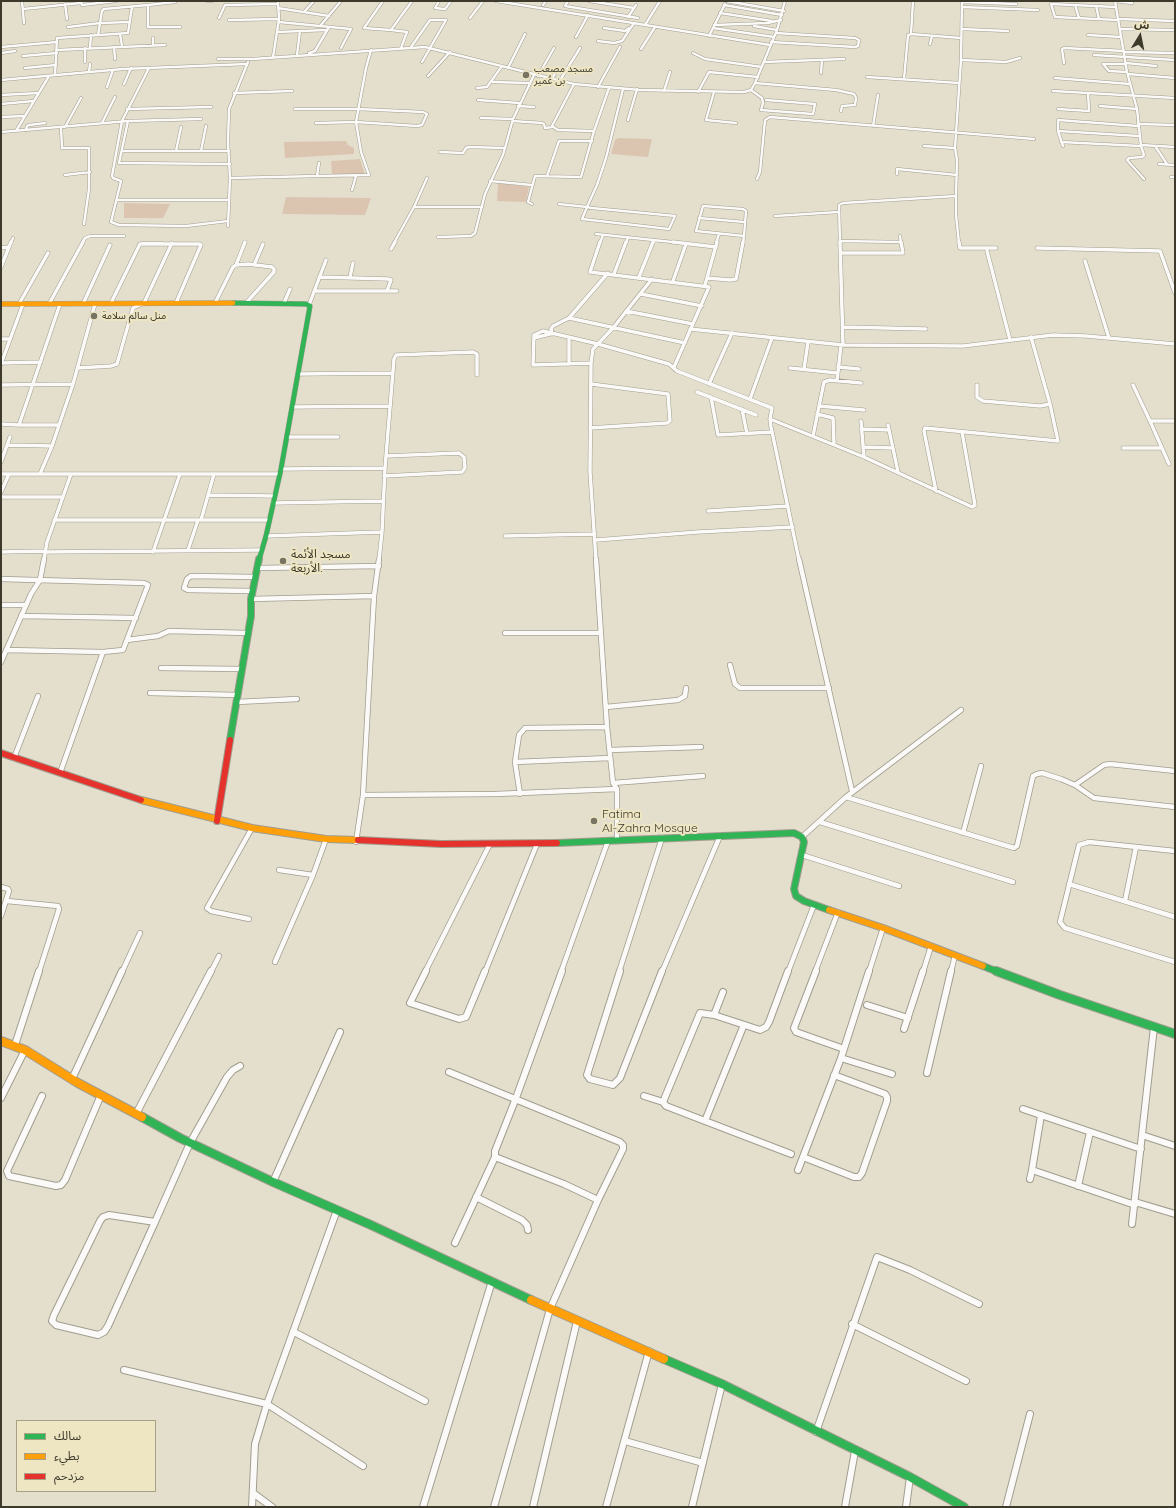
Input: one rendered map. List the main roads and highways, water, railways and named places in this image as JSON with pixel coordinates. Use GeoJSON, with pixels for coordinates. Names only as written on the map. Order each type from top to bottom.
{"type":"FeatureCollection","features":[{"type":"Feature","properties":{"kind":"place","name":"مسجد مصعب بن عُمير"},"geometry":{"type":"Point","coordinates":[526,75]}},
{"type":"Feature","properties":{"kind":"place","name":"منل سالم سلامة"},"geometry":{"type":"Point","coordinates":[94,316]}},
{"type":"Feature","properties":{"kind":"place","name":"مسجد الأئمة الأربعة."},"geometry":{"type":"Point","coordinates":[283,561]}},
{"type":"Feature","properties":{"kind":"place","name":"Fatima Al-Zahra Mosque"},"geometry":{"type":"Point","coordinates":[594,821]}}]}
